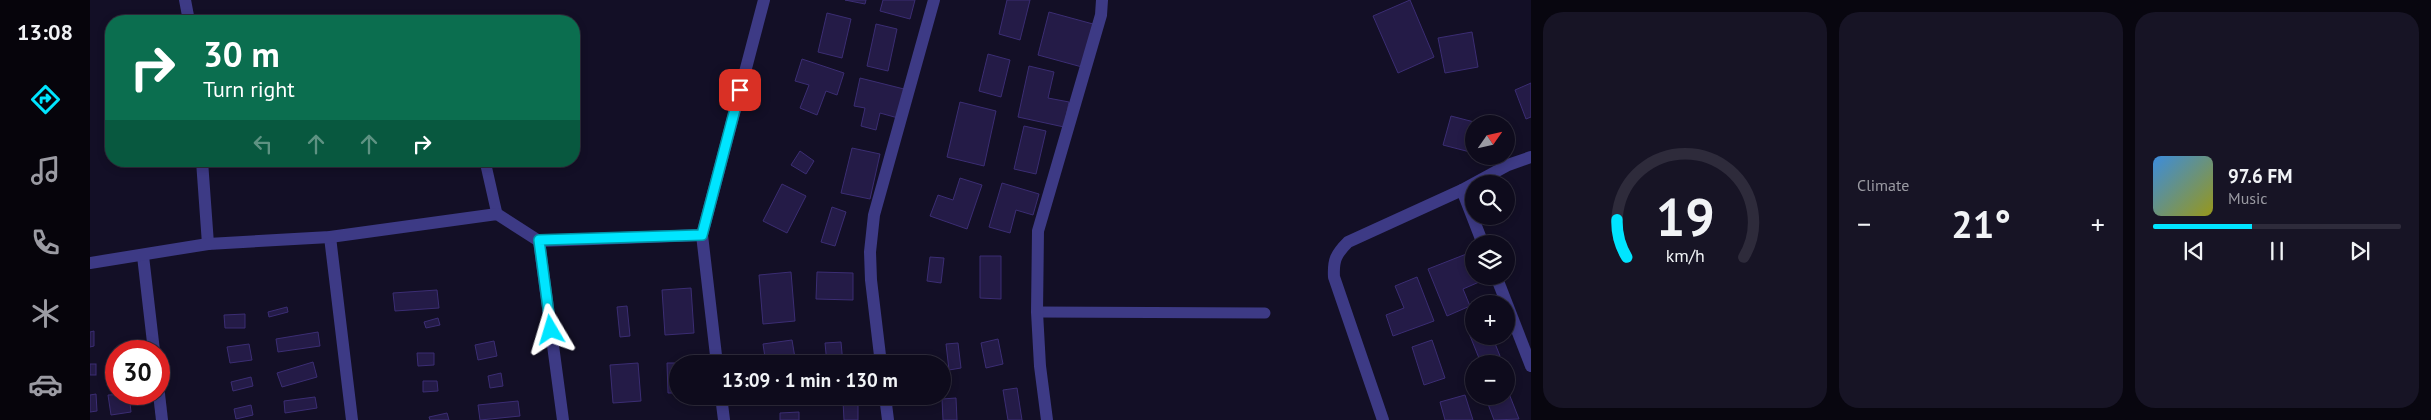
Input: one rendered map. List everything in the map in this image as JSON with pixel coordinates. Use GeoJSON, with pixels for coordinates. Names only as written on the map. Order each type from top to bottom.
{"type":"FeatureCollection","features":[{"type":"Feature","properties":{"kind":"street"},"geometry":{"type":"LineString","coordinates":[[185,0],[188,15]]}},
{"type":"Feature","properties":{"kind":"street"},"geometry":{"type":"LineString","coordinates":[[716,355],[702,235],[764,0]]}},
{"type":"Feature","properties":{"kind":"street"},"geometry":{"type":"LineString","coordinates":[[879,355],[871,280],[870,252],[874,216],[934,0]]}},
{"type":"Feature","properties":{"kind":"street"},"geometry":{"type":"LineString","coordinates":[[1048,420],[1040,366],[1037,312],[1038,231],[1101,15],[1102,0]]}},
{"type":"Feature","properties":{"kind":"street"},"geometry":{"type":"LineString","coordinates":[[1383,420],[1334,276],[1333,263],[1338,252],[1348,242],[1462,190],[1508,165],[1531,157]]}},
{"type":"Feature","properties":{"kind":"street"},"geometry":{"type":"LineString","coordinates":[[202,167],[208,244]]}},
{"type":"Feature","properties":{"kind":"street"},"geometry":{"type":"LineString","coordinates":[[1462,190],[1480,235]]}},
{"type":"Feature","properties":{"kind":"street"},"geometry":{"type":"LineString","coordinates":[[90,264],[208,244],[330,237],[497,214],[539,240],[702,235]]}},
{"type":"Feature","properties":{"kind":"street"},"geometry":{"type":"LineString","coordinates":[[330,237],[352,420]]}},
{"type":"Feature","properties":{"kind":"street"},"geometry":{"type":"LineString","coordinates":[[539,240],[563,420]]}},
{"type":"Feature","properties":{"kind":"street"},"geometry":{"type":"LineString","coordinates":[[143,256],[153,340]]}},
{"type":"Feature","properties":{"kind":"street"},"geometry":{"type":"LineString","coordinates":[[1500,285],[1531,366]]}},
{"type":"Feature","properties":{"kind":"street"},"geometry":{"type":"LineString","coordinates":[[160,405],[162,420]]}},
{"type":"Feature","properties":{"kind":"street"},"geometry":{"type":"LineString","coordinates":[[722,405],[724,420]]}},
{"type":"Feature","properties":{"kind":"street"},"geometry":{"type":"LineString","coordinates":[[886,405],[888,420]]}},
{"type":"Feature","properties":{"kind":"lane"},"geometry":{"type":"LineString","coordinates":[[486,167],[497,214]]}},
{"type":"Feature","properties":{"kind":"lane"},"geometry":{"type":"LineString","coordinates":[[1037,312],[1265,313]]}},
{"type":"Feature","properties":{"kind":"building"},"geometry":{"type":"Polygon","coordinates":[[[845,0],[866,0],[865,4],[845,0]]]}},
{"type":"Feature","properties":{"kind":"building"},"geometry":{"type":"Polygon","coordinates":[[[883,0],[915,0],[910,19],[880,11],[883,0]]]}},
{"type":"Feature","properties":{"kind":"building"},"geometry":{"type":"Polygon","coordinates":[[[1007,0],[1030,0],[1020,40],[999,34],[1007,0]]]}},
{"type":"Feature","properties":{"kind":"building"},"geometry":{"type":"Polygon","coordinates":[[[1410,0],[1434,57],[1398,73],[1373,16],[1410,0]]]}},
{"type":"Feature","properties":{"kind":"building"},"geometry":{"type":"Polygon","coordinates":[[[1049,12],[1093,24],[1082,67],[1038,55],[1049,12]]]}},
{"type":"Feature","properties":{"kind":"building"},"geometry":{"type":"Polygon","coordinates":[[[827,13],[851,19],[842,58],[818,52],[827,13]]]}},
{"type":"Feature","properties":{"kind":"building"},"geometry":{"type":"Polygon","coordinates":[[[876,24],[897,29],[888,71],[867,66],[876,24]]]}},
{"type":"Feature","properties":{"kind":"building"},"geometry":{"type":"Polygon","coordinates":[[[1472,32],[1478,67],[1445,73],[1438,38],[1472,32]]]}},
{"type":"Feature","properties":{"kind":"building"},"geometry":{"type":"Polygon","coordinates":[[[988,54],[1010,60],[1001,97],[979,91],[988,54]]]}},
{"type":"Feature","properties":{"kind":"building"},"geometry":{"type":"Polygon","coordinates":[[[802,59],[844,73],[837,95],[826,91],[817,115],[800,108],[809,85],[795,81],[802,59]]]}},
{"type":"Feature","properties":{"kind":"building"},"geometry":{"type":"Polygon","coordinates":[[[1029,66],[1054,72],[1048,98],[1069,102],[1064,127],[1018,117],[1029,66]]]}},
{"type":"Feature","properties":{"kind":"building"},"geometry":{"type":"Polygon","coordinates":[[[860,78],[904,89],[898,118],[880,113],[876,130],[861,126],[865,108],[854,106],[860,78]]]}},
{"type":"Feature","properties":{"kind":"building"},"geometry":{"type":"Polygon","coordinates":[[[1531,83],[1531,117],[1526,119],[1515,90],[1531,83]]]}},
{"type":"Feature","properties":{"kind":"building"},"geometry":{"type":"Polygon","coordinates":[[[960,102],[996,111],[984,166],[947,157],[960,102]]]}},
{"type":"Feature","properties":{"kind":"building"},"geometry":{"type":"Polygon","coordinates":[[[1451,116],[1465,120],[1465,151],[1443,145],[1451,116]]]}},
{"type":"Feature","properties":{"kind":"building"},"geometry":{"type":"Polygon","coordinates":[[[1024,126],[1046,131],[1036,174],[1014,169],[1024,126]]]}},
{"type":"Feature","properties":{"kind":"building"},"geometry":{"type":"Polygon","coordinates":[[[852,148],[880,154],[870,199],[841,193],[852,148]]]}},
{"type":"Feature","properties":{"kind":"building"},"geometry":{"type":"Polygon","coordinates":[[[800,151],[814,161],[806,174],[791,165],[800,151]]]}},
{"type":"Feature","properties":{"kind":"building"},"geometry":{"type":"Polygon","coordinates":[[[960,178],[982,185],[967,229],[930,216],[938,195],[953,200],[960,178]]]}},
{"type":"Feature","properties":{"kind":"building"},"geometry":{"type":"Polygon","coordinates":[[[1002,183],[1039,194],[1033,215],[1016,210],[1010,233],[989,227],[1002,183]]]}},
{"type":"Feature","properties":{"kind":"building"},"geometry":{"type":"Polygon","coordinates":[[[782,184],[806,196],[787,233],[763,221],[782,184]]]}},
{"type":"Feature","properties":{"kind":"building"},"geometry":{"type":"Polygon","coordinates":[[[832,207],[846,212],[835,246],[821,242],[832,207]]]}},
{"type":"Feature","properties":{"kind":"building"},"geometry":{"type":"Polygon","coordinates":[[[1465,255],[1465,285],[1472,285],[1463,289],[1465,295],[1465,308],[1447,316],[1428,269],[1465,255]]]}},
{"type":"Feature","properties":{"kind":"building"},"geometry":{"type":"Polygon","coordinates":[[[980,256],[1001,256],[1001,299],[980,298],[980,256]]]}},
{"type":"Feature","properties":{"kind":"building"},"geometry":{"type":"Polygon","coordinates":[[[930,257],[944,258],[941,283],[927,281],[930,257]]]}},
{"type":"Feature","properties":{"kind":"building"},"geometry":{"type":"Polygon","coordinates":[[[791,272],[795,321],[763,324],[759,275],[791,272]]]}},
{"type":"Feature","properties":{"kind":"building"},"geometry":{"type":"Polygon","coordinates":[[[817,272],[853,273],[853,300],[816,299],[817,272]]]}},
{"type":"Feature","properties":{"kind":"building"},"geometry":{"type":"Polygon","coordinates":[[[1417,277],[1434,321],[1393,336],[1386,315],[1404,308],[1395,286],[1417,277]]]}},
{"type":"Feature","properties":{"kind":"building"},"geometry":{"type":"Polygon","coordinates":[[[691,288],[694,333],[665,335],[662,290],[691,288]]]}},
{"type":"Feature","properties":{"kind":"building"},"geometry":{"type":"Polygon","coordinates":[[[437,290],[439,308],[395,311],[393,293],[437,290]]]}},
{"type":"Feature","properties":{"kind":"building"},"geometry":{"type":"Polygon","coordinates":[[[627,306],[630,336],[620,337],[617,307],[627,306]]]}},
{"type":"Feature","properties":{"kind":"building"},"geometry":{"type":"Polygon","coordinates":[[[287,307],[288,312],[269,317],[268,312],[287,307]]]}},
{"type":"Feature","properties":{"kind":"building"},"geometry":{"type":"Polygon","coordinates":[[[245,314],[245,328],[225,328],[224,315],[245,314]]]}},
{"type":"Feature","properties":{"kind":"building"},"geometry":{"type":"Polygon","coordinates":[[[438,318],[440,325],[426,328],[424,322],[438,318]]]}},
{"type":"Feature","properties":{"kind":"building"},"geometry":{"type":"Polygon","coordinates":[[[94,331],[94,346],[90,347],[90,332],[94,331]]]}},
{"type":"Feature","properties":{"kind":"building"},"geometry":{"type":"Polygon","coordinates":[[[318,332],[320,346],[278,352],[276,339],[318,332]]]}},
{"type":"Feature","properties":{"kind":"building"},"geometry":{"type":"Polygon","coordinates":[[[998,339],[1003,364],[986,368],[981,343],[998,339]]]}},
{"type":"Feature","properties":{"kind":"building"},"geometry":{"type":"Polygon","coordinates":[[[792,340],[794,355],[765,355],[763,344],[792,340]]]}},
{"type":"Feature","properties":{"kind":"building"},"geometry":{"type":"Polygon","coordinates":[[[1432,340],[1445,378],[1424,385],[1412,347],[1432,340]]]}},
{"type":"Feature","properties":{"kind":"building"},"geometry":{"type":"Polygon","coordinates":[[[494,341],[497,356],[478,360],[475,345],[494,341]]]}},
{"type":"Feature","properties":{"kind":"building"},"geometry":{"type":"Polygon","coordinates":[[[841,342],[842,355],[826,355],[825,343],[841,342]]]}},
{"type":"Feature","properties":{"kind":"building"},"geometry":{"type":"Polygon","coordinates":[[[958,343],[961,368],[951,370],[951,355],[947,355],[946,344],[958,343]]]}},
{"type":"Feature","properties":{"kind":"building"},"geometry":{"type":"Polygon","coordinates":[[[249,344],[252,360],[230,363],[227,347],[249,344]]]}},
{"type":"Feature","properties":{"kind":"building"},"geometry":{"type":"Polygon","coordinates":[[[1474,345],[1496,345],[1500,355],[1478,355],[1474,345]]]}},
{"type":"Feature","properties":{"kind":"building"},"geometry":{"type":"Polygon","coordinates":[[[417,353],[434,353],[434,365],[418,366],[417,353]]]}},
{"type":"Feature","properties":{"kind":"building"},"geometry":{"type":"Polygon","coordinates":[[[313,362],[317,377],[282,387],[277,373],[313,362]]]}},
{"type":"Feature","properties":{"kind":"building"},"geometry":{"type":"Polygon","coordinates":[[[638,363],[641,401],[613,403],[610,365],[638,363]]]}},
{"type":"Feature","properties":{"kind":"building"},"geometry":{"type":"Polygon","coordinates":[[[667,363],[669,363],[669,393],[667,363]]]}},
{"type":"Feature","properties":{"kind":"building"},"geometry":{"type":"Polygon","coordinates":[[[90,364],[96,364],[96,375],[90,375],[90,364]]]}},
{"type":"Feature","properties":{"kind":"building"},"geometry":{"type":"Polygon","coordinates":[[[501,373],[503,386],[490,388],[488,376],[501,373]]]}},
{"type":"Feature","properties":{"kind":"building"},"geometry":{"type":"Polygon","coordinates":[[[251,377],[253,386],[233,391],[231,382],[251,377]]]}},
{"type":"Feature","properties":{"kind":"building"},"geometry":{"type":"Polygon","coordinates":[[[423,381],[437,381],[438,391],[423,392],[423,381]]]}},
{"type":"Feature","properties":{"kind":"building"},"geometry":{"type":"Polygon","coordinates":[[[1017,388],[1022,420],[1008,420],[1003,390],[1017,388]]]}},
{"type":"Feature","properties":{"kind":"building"},"geometry":{"type":"Polygon","coordinates":[[[96,394],[97,411],[90,412],[90,395],[96,394]]]}},
{"type":"Feature","properties":{"kind":"building"},"geometry":{"type":"Polygon","coordinates":[[[1465,395],[1465,405],[1468,405],[1473,420],[1445,420],[1440,402],[1465,395]]]}},
{"type":"Feature","properties":{"kind":"building"},"geometry":{"type":"Polygon","coordinates":[[[315,397],[317,408],[285,413],[284,401],[315,397]]]}},
{"type":"Feature","properties":{"kind":"building"},"geometry":{"type":"Polygon","coordinates":[[[951,398],[956,398],[957,420],[943,420],[942,405],[951,405],[951,398]]]}},
{"type":"Feature","properties":{"kind":"building"},"geometry":{"type":"Polygon","coordinates":[[[518,401],[520,416],[480,420],[478,405],[518,401]]]}},
{"type":"Feature","properties":{"kind":"building"},"geometry":{"type":"Polygon","coordinates":[[[110,405],[130,405],[131,412],[111,415],[110,405]]]}},
{"type":"Feature","properties":{"kind":"building"},"geometry":{"type":"Polygon","coordinates":[[[251,405],[253,415],[236,419],[234,409],[251,405]]]}},
{"type":"Feature","properties":{"kind":"building"},"geometry":{"type":"Polygon","coordinates":[[[843,405],[858,405],[858,420],[844,420],[843,405]]]}},
{"type":"Feature","properties":{"kind":"building"},"geometry":{"type":"Polygon","coordinates":[[[1488,405],[1513,405],[1519,419],[1494,420],[1488,405]]]}},
{"type":"Feature","properties":{"kind":"building"},"geometry":{"type":"Polygon","coordinates":[[[799,412],[799,420],[780,420],[780,413],[799,412]]]}},
{"type":"Feature","properties":{"kind":"building"},"geometry":{"type":"Polygon","coordinates":[[[447,413],[449,420],[430,420],[429,417],[447,413]]]}},
{"type":"Feature","properties":{"kind":"route"},"geometry":{"type":"LineString","coordinates":[[551,330],[539,240],[702,235],[740,90]]}}]}
